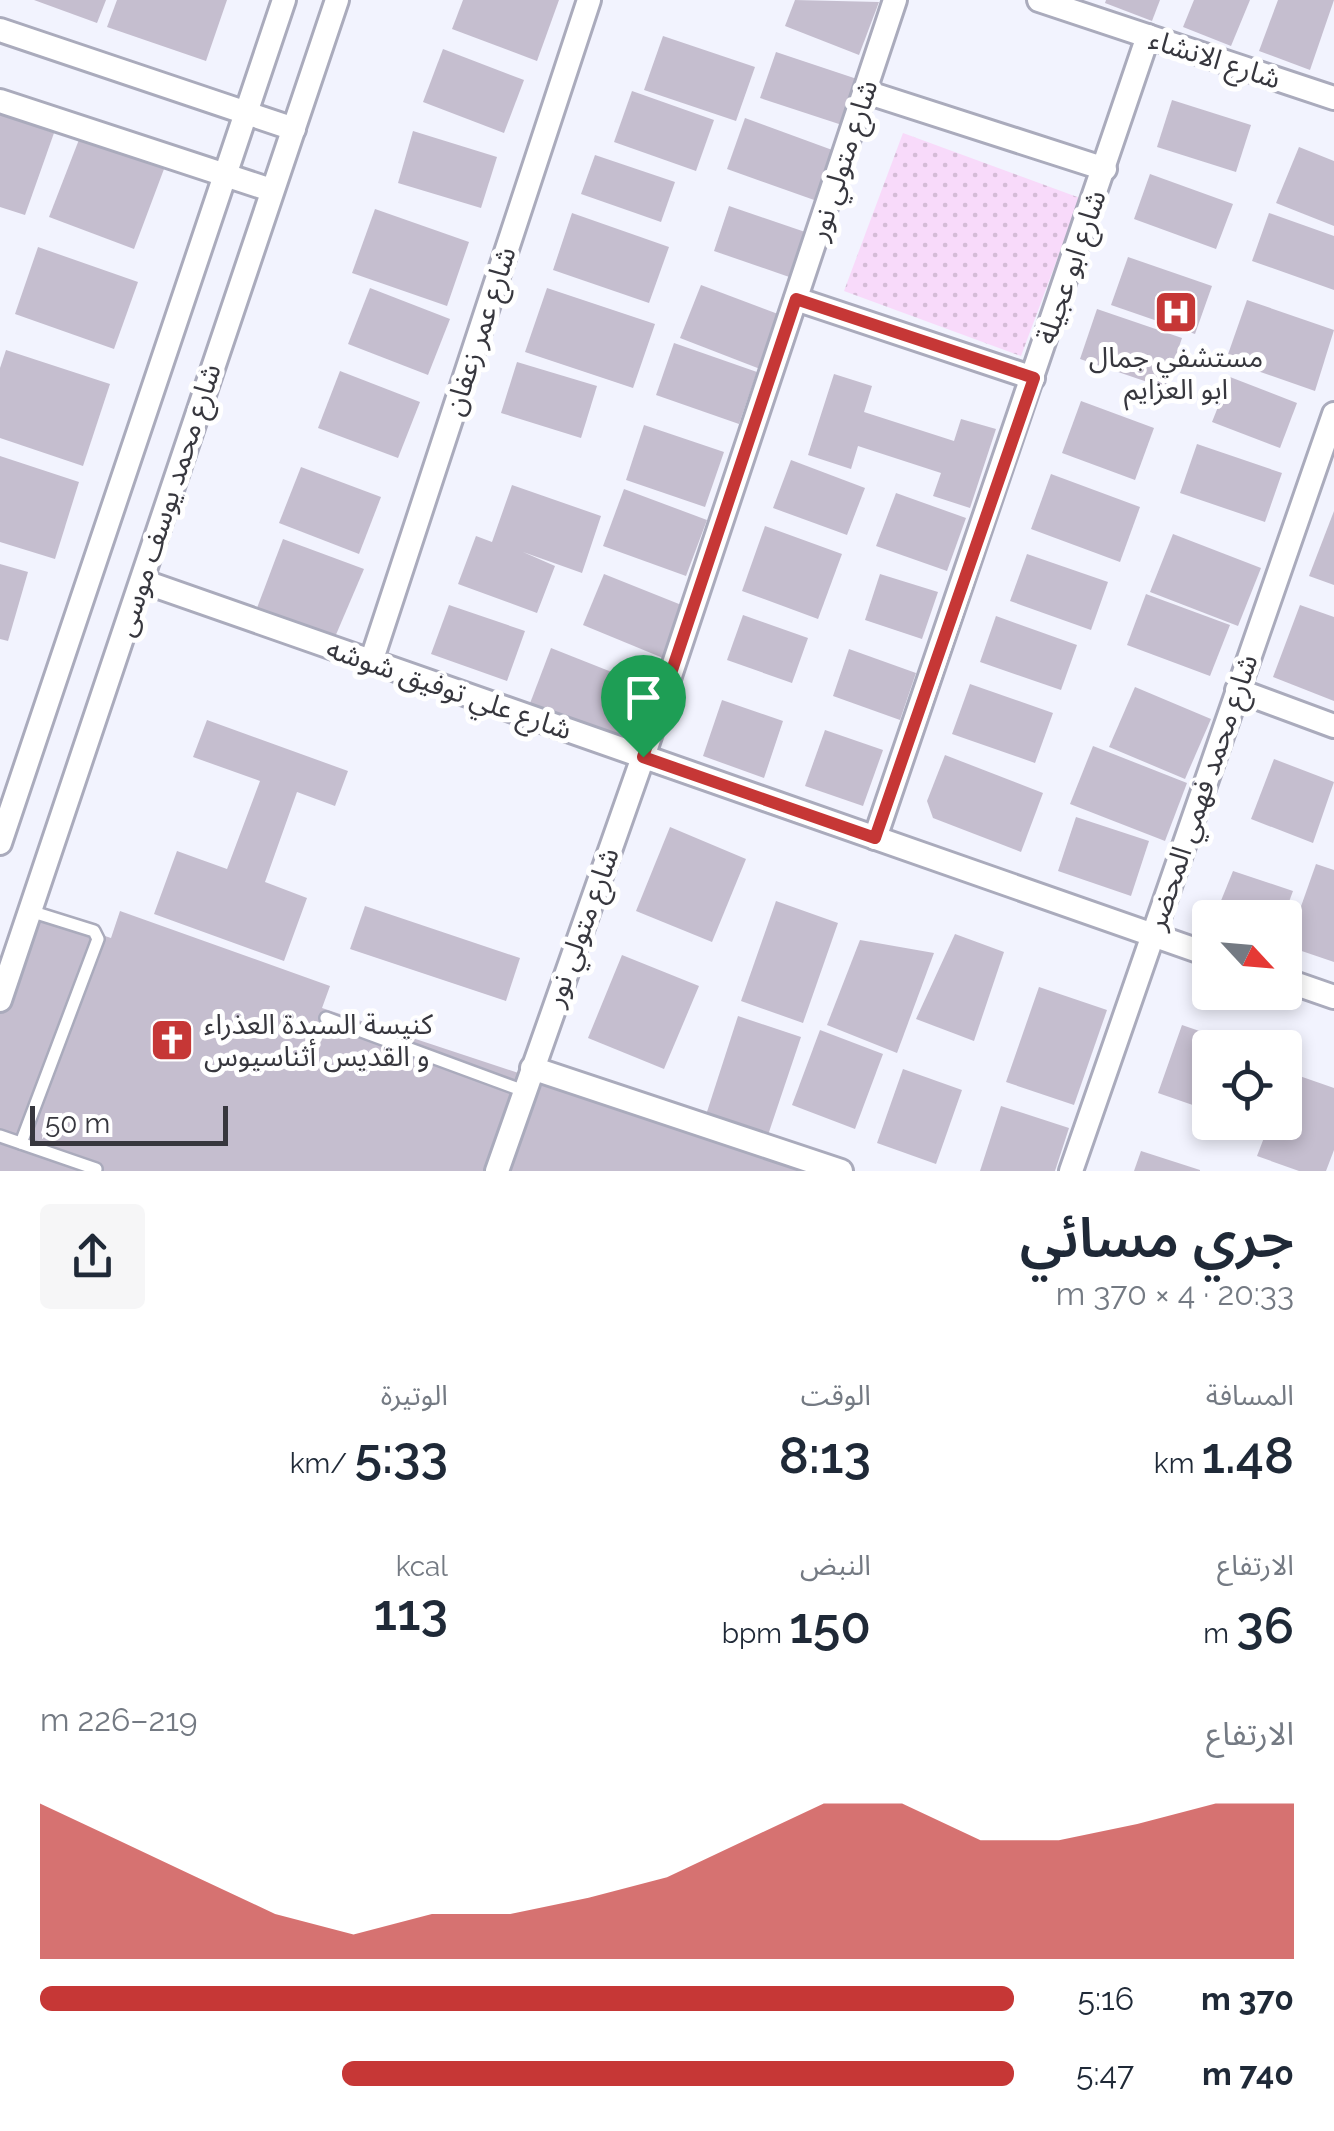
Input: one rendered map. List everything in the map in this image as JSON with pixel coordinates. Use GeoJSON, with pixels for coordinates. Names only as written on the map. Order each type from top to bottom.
{"type":"FeatureCollection","features":[{"type":"Feature","properties":{"kind":"street","name":"شارع محمد يوسف موسى"},"geometry":{"type":"LineString","coordinates":[[0,843],[284,0]]}},
{"type":"Feature","properties":{"kind":"street","name":"شارع محمد يوسف موسى"},"geometry":{"type":"LineString","coordinates":[[0,1000],[337,0]]}},
{"type":"Feature","properties":{"kind":"street","name":"شارع عمر زعفان"},"geometry":{"type":"LineString","coordinates":[[371,662],[589,0]]}},
{"type":"Feature","properties":{"kind":"street","name":"شارع متولي نور"},"geometry":{"type":"LineString","coordinates":[[496,1171],[643,757],[896,0]]}},
{"type":"Feature","properties":{"kind":"street","name":"شارع الانشاء"},"geometry":{"type":"LineString","coordinates":[[1039,0],[1334,98]]}},
{"type":"Feature","properties":{"kind":"street"},"geometry":{"type":"LineString","coordinates":[[0,30],[294,129]]}},
{"type":"Feature","properties":{"kind":"street","name":"شارع ابو عجيلة"},"geometry":{"type":"LineString","coordinates":[[875,838],[1148,36]]}},
{"type":"Feature","properties":{"kind":"street"},"geometry":{"type":"LineString","coordinates":[[866,92],[1105,169]]}},
{"type":"Feature","properties":{"kind":"street"},"geometry":{"type":"LineString","coordinates":[[0,101],[272,190]]}},
{"type":"Feature","properties":{"kind":"street"},"geometry":{"type":"LineString","coordinates":[[796,299],[1034,378]]}},
{"type":"Feature","properties":{"kind":"street","name":"شارع محمد فهمي المحضر"},"geometry":{"type":"LineString","coordinates":[[1071,1171],[1334,414]]}},
{"type":"Feature","properties":{"kind":"street","name":"شارع علي توفيق شوشه"},"geometry":{"type":"LineString","coordinates":[[142,581],[1192,949]]}},
{"type":"Feature","properties":{"kind":"street"},"geometry":{"type":"LineString","coordinates":[[1237,690],[1334,726]]}},
{"type":"Feature","properties":{"kind":"street"},"geometry":{"type":"LineString","coordinates":[[1302,986],[1334,997]]}},
{"type":"Feature","properties":{"kind":"street"},"geometry":{"type":"LineString","coordinates":[[532,1068],[841,1171]]}},
{"type":"Feature","properties":{"kind":"lane"},"geometry":{"type":"LineString","coordinates":[[22,1143],[98,939],[94,931],[30,911]]}},
{"type":"Feature","properties":{"kind":"lane"},"geometry":{"type":"LineString","coordinates":[[326,1018],[524,1091]]}},
{"type":"Feature","properties":{"kind":"lane"},"geometry":{"type":"LineString","coordinates":[[0,1136],[96,1169]]}},
{"type":"Feature","properties":{"kind":"shaded area"},"geometry":{"type":"Polygon","coordinates":[[[903,133],[1080,198],[1021,356],[844,291],[903,133]]]}},
{"type":"Feature","properties":{"kind":"building"},"geometry":{"type":"Polygon","coordinates":[[[34,0],[106,0],[97,23],[34,0]]]}},
{"type":"Feature","properties":{"kind":"building"},"geometry":{"type":"Polygon","coordinates":[[[117,0],[227,0],[206,61],[107,27],[117,0]]]}},
{"type":"Feature","properties":{"kind":"building"},"geometry":{"type":"Polygon","coordinates":[[[463,0],[559,0],[537,61],[452,29],[463,0]]]}},
{"type":"Feature","properties":{"kind":"building"},"geometry":{"type":"Polygon","coordinates":[[[795,0],[879,2],[859,55],[785,26],[795,0]]]}},
{"type":"Feature","properties":{"kind":"building"},"geometry":{"type":"Polygon","coordinates":[[[1160,0],[1152,21],[1105,3],[1160,0]]]}},
{"type":"Feature","properties":{"kind":"building"},"geometry":{"type":"Polygon","coordinates":[[[1194,0],[1250,0],[1231,46],[1183,27],[1194,0]]]}},
{"type":"Feature","properties":{"kind":"building"},"geometry":{"type":"Polygon","coordinates":[[[1278,0],[1334,0],[1310,70],[1259,51],[1278,0]]]}},
{"type":"Feature","properties":{"kind":"building"},"geometry":{"type":"Polygon","coordinates":[[[663,36],[755,67],[736,121],[644,90],[663,36]]]}},
{"type":"Feature","properties":{"kind":"building"},"geometry":{"type":"Polygon","coordinates":[[[443,49],[524,80],[504,133],[423,102],[443,49]]]}},
{"type":"Feature","properties":{"kind":"building"},"geometry":{"type":"Polygon","coordinates":[[[776,52],[857,79],[842,125],[760,98],[776,52]]]}},
{"type":"Feature","properties":{"kind":"building"},"geometry":{"type":"Polygon","coordinates":[[[632,91],[714,120],[696,171],[614,142],[632,91]]]}},
{"type":"Feature","properties":{"kind":"building"},"geometry":{"type":"Polygon","coordinates":[[[1172,100],[1251,125],[1236,172],[1157,147],[1172,100]]]}},
{"type":"Feature","properties":{"kind":"building"},"geometry":{"type":"Polygon","coordinates":[[[0,114],[54,133],[25,215],[0,207],[0,114]]]}},
{"type":"Feature","properties":{"kind":"building"},"geometry":{"type":"Polygon","coordinates":[[[745,118],[835,151],[817,201],[727,169],[745,118]]]}},
{"type":"Feature","properties":{"kind":"building"},"geometry":{"type":"Polygon","coordinates":[[[413,131],[497,157],[481,208],[398,183],[413,131]]]}},
{"type":"Feature","properties":{"kind":"building"},"geometry":{"type":"Polygon","coordinates":[[[80,137],[164,169],[134,249],[49,217],[80,137]]]}},
{"type":"Feature","properties":{"kind":"building"},"geometry":{"type":"Polygon","coordinates":[[[1299,147],[1334,161],[1334,226],[1276,203],[1299,147]]]}},
{"type":"Feature","properties":{"kind":"building"},"geometry":{"type":"Polygon","coordinates":[[[595,155],[675,182],[661,222],[581,194],[595,155]]]}},
{"type":"Feature","properties":{"kind":"building"},"geometry":{"type":"Polygon","coordinates":[[[1150,174],[1233,204],[1216,249],[1134,219],[1150,174]]]}},
{"type":"Feature","properties":{"kind":"building"},"geometry":{"type":"Polygon","coordinates":[[[729,206],[811,234],[795,279],[714,251],[729,206]]]}},
{"type":"Feature","properties":{"kind":"building"},"geometry":{"type":"Polygon","coordinates":[[[375,209],[469,242],[447,306],[352,273],[375,209]]]}},
{"type":"Feature","properties":{"kind":"building"},"geometry":{"type":"Polygon","coordinates":[[[572,213],[669,247],[649,303],[553,270],[572,213]]]}},
{"type":"Feature","properties":{"kind":"building"},"geometry":{"type":"Polygon","coordinates":[[[1269,213],[1334,236],[1334,290],[1252,261],[1269,213]]]}},
{"type":"Feature","properties":{"kind":"building"},"geometry":{"type":"Polygon","coordinates":[[[38,247],[138,282],[114,349],[15,314],[38,247]]]}},
{"type":"Feature","properties":{"kind":"building"},"geometry":{"type":"Polygon","coordinates":[[[1128,257],[1212,286],[1195,334],[1111,305],[1128,257]]]}},
{"type":"Feature","properties":{"kind":"building"},"geometry":{"type":"Polygon","coordinates":[[[701,285],[786,317],[765,371],[680,338],[701,285]]]}},
{"type":"Feature","properties":{"kind":"building"},"geometry":{"type":"Polygon","coordinates":[[[370,288],[450,319],[428,375],[348,344],[370,288]]]}},
{"type":"Feature","properties":{"kind":"building"},"geometry":{"type":"Polygon","coordinates":[[[547,288],[655,324],[633,388],[525,352],[547,288]]]}},
{"type":"Feature","properties":{"kind":"building"},"geometry":{"type":"Polygon","coordinates":[[[1247,300],[1334,330],[1315,391],[1226,360],[1247,300]]]}},
{"type":"Feature","properties":{"kind":"building"},"geometry":{"type":"Polygon","coordinates":[[[1097,309],[1182,338],[1165,388],[1080,359],[1097,309]]]}},
{"type":"Feature","properties":{"kind":"building"},"geometry":{"type":"Polygon","coordinates":[[[674,343],[757,372],[739,424],[656,395],[674,343]]]}},
{"type":"Feature","properties":{"kind":"building"},"geometry":{"type":"Polygon","coordinates":[[[6,350],[110,384],[83,466],[0,438],[0,368],[6,350]]]}},
{"type":"Feature","properties":{"kind":"building"},"geometry":{"type":"Polygon","coordinates":[[[517,362],[597,386],[581,438],[501,413],[517,362]]]}},
{"type":"Feature","properties":{"kind":"building"},"geometry":{"type":"Polygon","coordinates":[[[340,371],[420,402],[398,458],[318,428],[340,371]]]}},
{"type":"Feature","properties":{"kind":"building"},"geometry":{"type":"Polygon","coordinates":[[[834,374],[872,386],[864,412],[954,441],[961,419],[996,429],[970,508],[933,496],[941,473],[858,446],[851,469],[808,455],[834,374]]]}},
{"type":"Feature","properties":{"kind":"building"},"geometry":{"type":"Polygon","coordinates":[[[1230,377],[1297,403],[1280,448],[1212,422],[1230,377]]]}},
{"type":"Feature","properties":{"kind":"building"},"geometry":{"type":"Polygon","coordinates":[[[1081,401],[1154,428],[1135,480],[1062,453],[1081,401]]]}},
{"type":"Feature","properties":{"kind":"building"},"geometry":{"type":"Polygon","coordinates":[[[644,425],[724,452],[705,507],[626,480],[644,425]]]}},
{"type":"Feature","properties":{"kind":"building"},"geometry":{"type":"Polygon","coordinates":[[[1197,444],[1282,473],[1265,522],[1180,493],[1197,444]]]}},
{"type":"Feature","properties":{"kind":"building"},"geometry":{"type":"Polygon","coordinates":[[[0,456],[79,482],[55,559],[0,542],[0,456]]]}},
{"type":"Feature","properties":{"kind":"building"},"geometry":{"type":"Polygon","coordinates":[[[791,460],[865,488],[847,535],[773,508],[791,460]]]}},
{"type":"Feature","properties":{"kind":"building"},"geometry":{"type":"Polygon","coordinates":[[[301,467],[381,497],[359,554],[279,523],[301,467]]]}},
{"type":"Feature","properties":{"kind":"building"},"geometry":{"type":"Polygon","coordinates":[[[1051,474],[1140,507],[1120,562],[1031,529],[1051,474]]]}},
{"type":"Feature","properties":{"kind":"building"},"geometry":{"type":"Polygon","coordinates":[[[512,485],[601,516],[582,573],[523,552],[555,566],[537,613],[458,584],[476,536],[492,542],[512,485]]]}},
{"type":"Feature","properties":{"kind":"building"},"geometry":{"type":"Polygon","coordinates":[[[624,489],[707,520],[686,576],[603,546],[624,489]]]}},
{"type":"Feature","properties":{"kind":"building"},"geometry":{"type":"Polygon","coordinates":[[[896,493],[966,518],[947,571],[876,546],[896,493]]]}},
{"type":"Feature","properties":{"kind":"building"},"geometry":{"type":"Polygon","coordinates":[[[1334,511],[1334,585],[1309,576],[1334,511]]]}},
{"type":"Feature","properties":{"kind":"building"},"geometry":{"type":"Polygon","coordinates":[[[765,526],[842,554],[818,619],[742,591],[765,526]]]}},
{"type":"Feature","properties":{"kind":"building"},"geometry":{"type":"Polygon","coordinates":[[[1173,534],[1261,568],[1238,626],[1150,592],[1173,534]]]}},
{"type":"Feature","properties":{"kind":"building"},"geometry":{"type":"Polygon","coordinates":[[[283,539],[364,569],[335,637],[257,608],[283,539]]]}},
{"type":"Feature","properties":{"kind":"building"},"geometry":{"type":"Polygon","coordinates":[[[1027,554],[1108,582],[1091,630],[1010,601],[1027,554]]]}},
{"type":"Feature","properties":{"kind":"building"},"geometry":{"type":"Polygon","coordinates":[[[0,564],[28,572],[8,641],[0,639],[0,564]]]}},
{"type":"Feature","properties":{"kind":"building"},"geometry":{"type":"Polygon","coordinates":[[[604,574],[684,606],[663,658],[583,625],[604,574]]]}},
{"type":"Feature","properties":{"kind":"building"},"geometry":{"type":"Polygon","coordinates":[[[880,574],[938,592],[922,639],[865,620],[880,574]]]}},
{"type":"Feature","properties":{"kind":"building"},"geometry":{"type":"Polygon","coordinates":[[[1146,594],[1230,625],[1210,676],[1127,645],[1146,594]]]}},
{"type":"Feature","properties":{"kind":"building"},"geometry":{"type":"Polygon","coordinates":[[[449,605],[525,631],[507,681],[431,654],[449,605]]]}},
{"type":"Feature","properties":{"kind":"building"},"geometry":{"type":"Polygon","coordinates":[[[1300,605],[1334,617],[1334,701],[1273,677],[1300,605]]]}},
{"type":"Feature","properties":{"kind":"building"},"geometry":{"type":"Polygon","coordinates":[[[743,615],[808,638],[792,683],[727,660],[743,615]]]}},
{"type":"Feature","properties":{"kind":"building"},"geometry":{"type":"Polygon","coordinates":[[[996,616],[1077,645],[1061,690],[980,662],[996,616]]]}},
{"type":"Feature","properties":{"kind":"building"},"geometry":{"type":"Polygon","coordinates":[[[551,648],[647,686],[629,731],[609,738],[529,706],[551,648]]]}},
{"type":"Feature","properties":{"kind":"building"},"geometry":{"type":"Polygon","coordinates":[[[849,649],[916,673],[900,720],[833,696],[849,649]]]}},
{"type":"Feature","properties":{"kind":"building"},"geometry":{"type":"Polygon","coordinates":[[[970,684],[1053,713],[1035,763],[952,734],[970,684]]]}},
{"type":"Feature","properties":{"kind":"building"},"geometry":{"type":"Polygon","coordinates":[[[1135,687],[1211,719],[1185,779],[1109,747],[1135,687]]]}},
{"type":"Feature","properties":{"kind":"building"},"geometry":{"type":"Polygon","coordinates":[[[722,700],[783,721],[764,778],[703,756],[722,700]]]}},
{"type":"Feature","properties":{"kind":"building"},"geometry":{"type":"Polygon","coordinates":[[[207,720],[348,771],[335,806],[297,792],[265,882],[307,898],[284,961],[154,914],[177,851],[227,869],[260,781],[193,757],[207,720]]]}},
{"type":"Feature","properties":{"kind":"building"},"geometry":{"type":"Polygon","coordinates":[[[825,730],[883,750],[863,806],[805,786],[825,730]]]}},
{"type":"Feature","properties":{"kind":"building"},"geometry":{"type":"Polygon","coordinates":[[[1093,746],[1187,783],[1165,841],[1070,804],[1093,746]]]}},
{"type":"Feature","properties":{"kind":"building"},"geometry":{"type":"Polygon","coordinates":[[[945,755],[1043,793],[1021,852],[933,818],[927,801],[945,755]]]}},
{"type":"Feature","properties":{"kind":"building"},"geometry":{"type":"Polygon","coordinates":[[[1274,759],[1334,782],[1313,843],[1251,819],[1274,759]]]}},
{"type":"Feature","properties":{"kind":"building"},"geometry":{"type":"Polygon","coordinates":[[[1076,817],[1149,841],[1131,896],[1058,871],[1076,817]]]}},
{"type":"Feature","properties":{"kind":"building"},"geometry":{"type":"Polygon","coordinates":[[[670,827],[746,859],[712,942],[636,911],[670,827]]]}},
{"type":"Feature","properties":{"kind":"building"},"geometry":{"type":"Polygon","coordinates":[[[1316,864],[1334,870],[1334,962],[1302,951],[1302,904],[1316,864]]]}},
{"type":"Feature","properties":{"kind":"building"},"geometry":{"type":"Polygon","coordinates":[[[1233,871],[1293,891],[1290,900],[1221,900],[1233,871]]]}},
{"type":"Feature","properties":{"kind":"building"},"geometry":{"type":"Polygon","coordinates":[[[776,901],[838,923],[803,1023],[741,1001],[776,901]]]}},
{"type":"Feature","properties":{"kind":"building"},"geometry":{"type":"Polygon","coordinates":[[[365,906],[520,958],[506,1001],[350,949],[365,906]]]}},
{"type":"Feature","properties":{"kind":"building"},"geometry":{"type":"Polygon","coordinates":[[[30,911],[111,938],[120,911],[330,986],[322,1008],[814,1171],[0,1171],[0,999],[30,911]]]}},
{"type":"Feature","properties":{"kind":"building"},"geometry":{"type":"Polygon","coordinates":[[[955,934],[1004,952],[974,1041],[916,1019],[955,934]]]}},
{"type":"Feature","properties":{"kind":"building"},"geometry":{"type":"Polygon","coordinates":[[[860,940],[934,953],[897,1053],[827,1025],[860,940]]]}},
{"type":"Feature","properties":{"kind":"building"},"geometry":{"type":"Polygon","coordinates":[[[622,955],[699,986],[664,1069],[588,1038],[622,955]]]}},
{"type":"Feature","properties":{"kind":"building"},"geometry":{"type":"Polygon","coordinates":[[[1039,987],[1107,1010],[1074,1105],[1006,1082],[1039,987]]]}},
{"type":"Feature","properties":{"kind":"building"},"geometry":{"type":"Polygon","coordinates":[[[738,1016],[801,1037],[767,1138],[705,1118],[738,1016]]]}},
{"type":"Feature","properties":{"kind":"building"},"geometry":{"type":"Polygon","coordinates":[[[1182,1025],[1197,1030],[1192,1030],[1192,1105],[1158,1093],[1182,1025]]]}},
{"type":"Feature","properties":{"kind":"building"},"geometry":{"type":"Polygon","coordinates":[[[820,1030],[883,1054],[855,1129],[792,1105],[820,1030]]]}},
{"type":"Feature","properties":{"kind":"building"},"geometry":{"type":"Polygon","coordinates":[[[903,1069],[962,1090],[936,1164],[877,1143],[903,1069]]]}},
{"type":"Feature","properties":{"kind":"building"},"geometry":{"type":"Polygon","coordinates":[[[1302,1077],[1334,1088],[1334,1150],[1326,1171],[1299,1171],[1257,1156],[1263,1140],[1302,1140],[1302,1077]]]}},
{"type":"Feature","properties":{"kind":"building"},"geometry":{"type":"Polygon","coordinates":[[[1001,1106],[1069,1128],[1055,1171],[980,1171],[1001,1106]]]}},
{"type":"Feature","properties":{"kind":"building"},"geometry":{"type":"Polygon","coordinates":[[[1141,1151],[1200,1170],[1200,1171],[1134,1171],[1141,1151]]]}},
{"type":"Feature","properties":{"kind":"place","name":"مستشفي جمال ابو العزايم"},"geometry":{"type":"Point","coordinates":[1176,312]}},
{"type":"Feature","properties":{"kind":"place","name":"كنيسة السيدة العذراء و القديس أثناسيوس"},"geometry":{"type":"Point","coordinates":[172,1040]}},
{"type":"Feature","properties":{"kind":"route"},"geometry":{"type":"LineString","coordinates":[[796,299],[1034,378],[875,838],[643,757],[796,299]]}}]}
